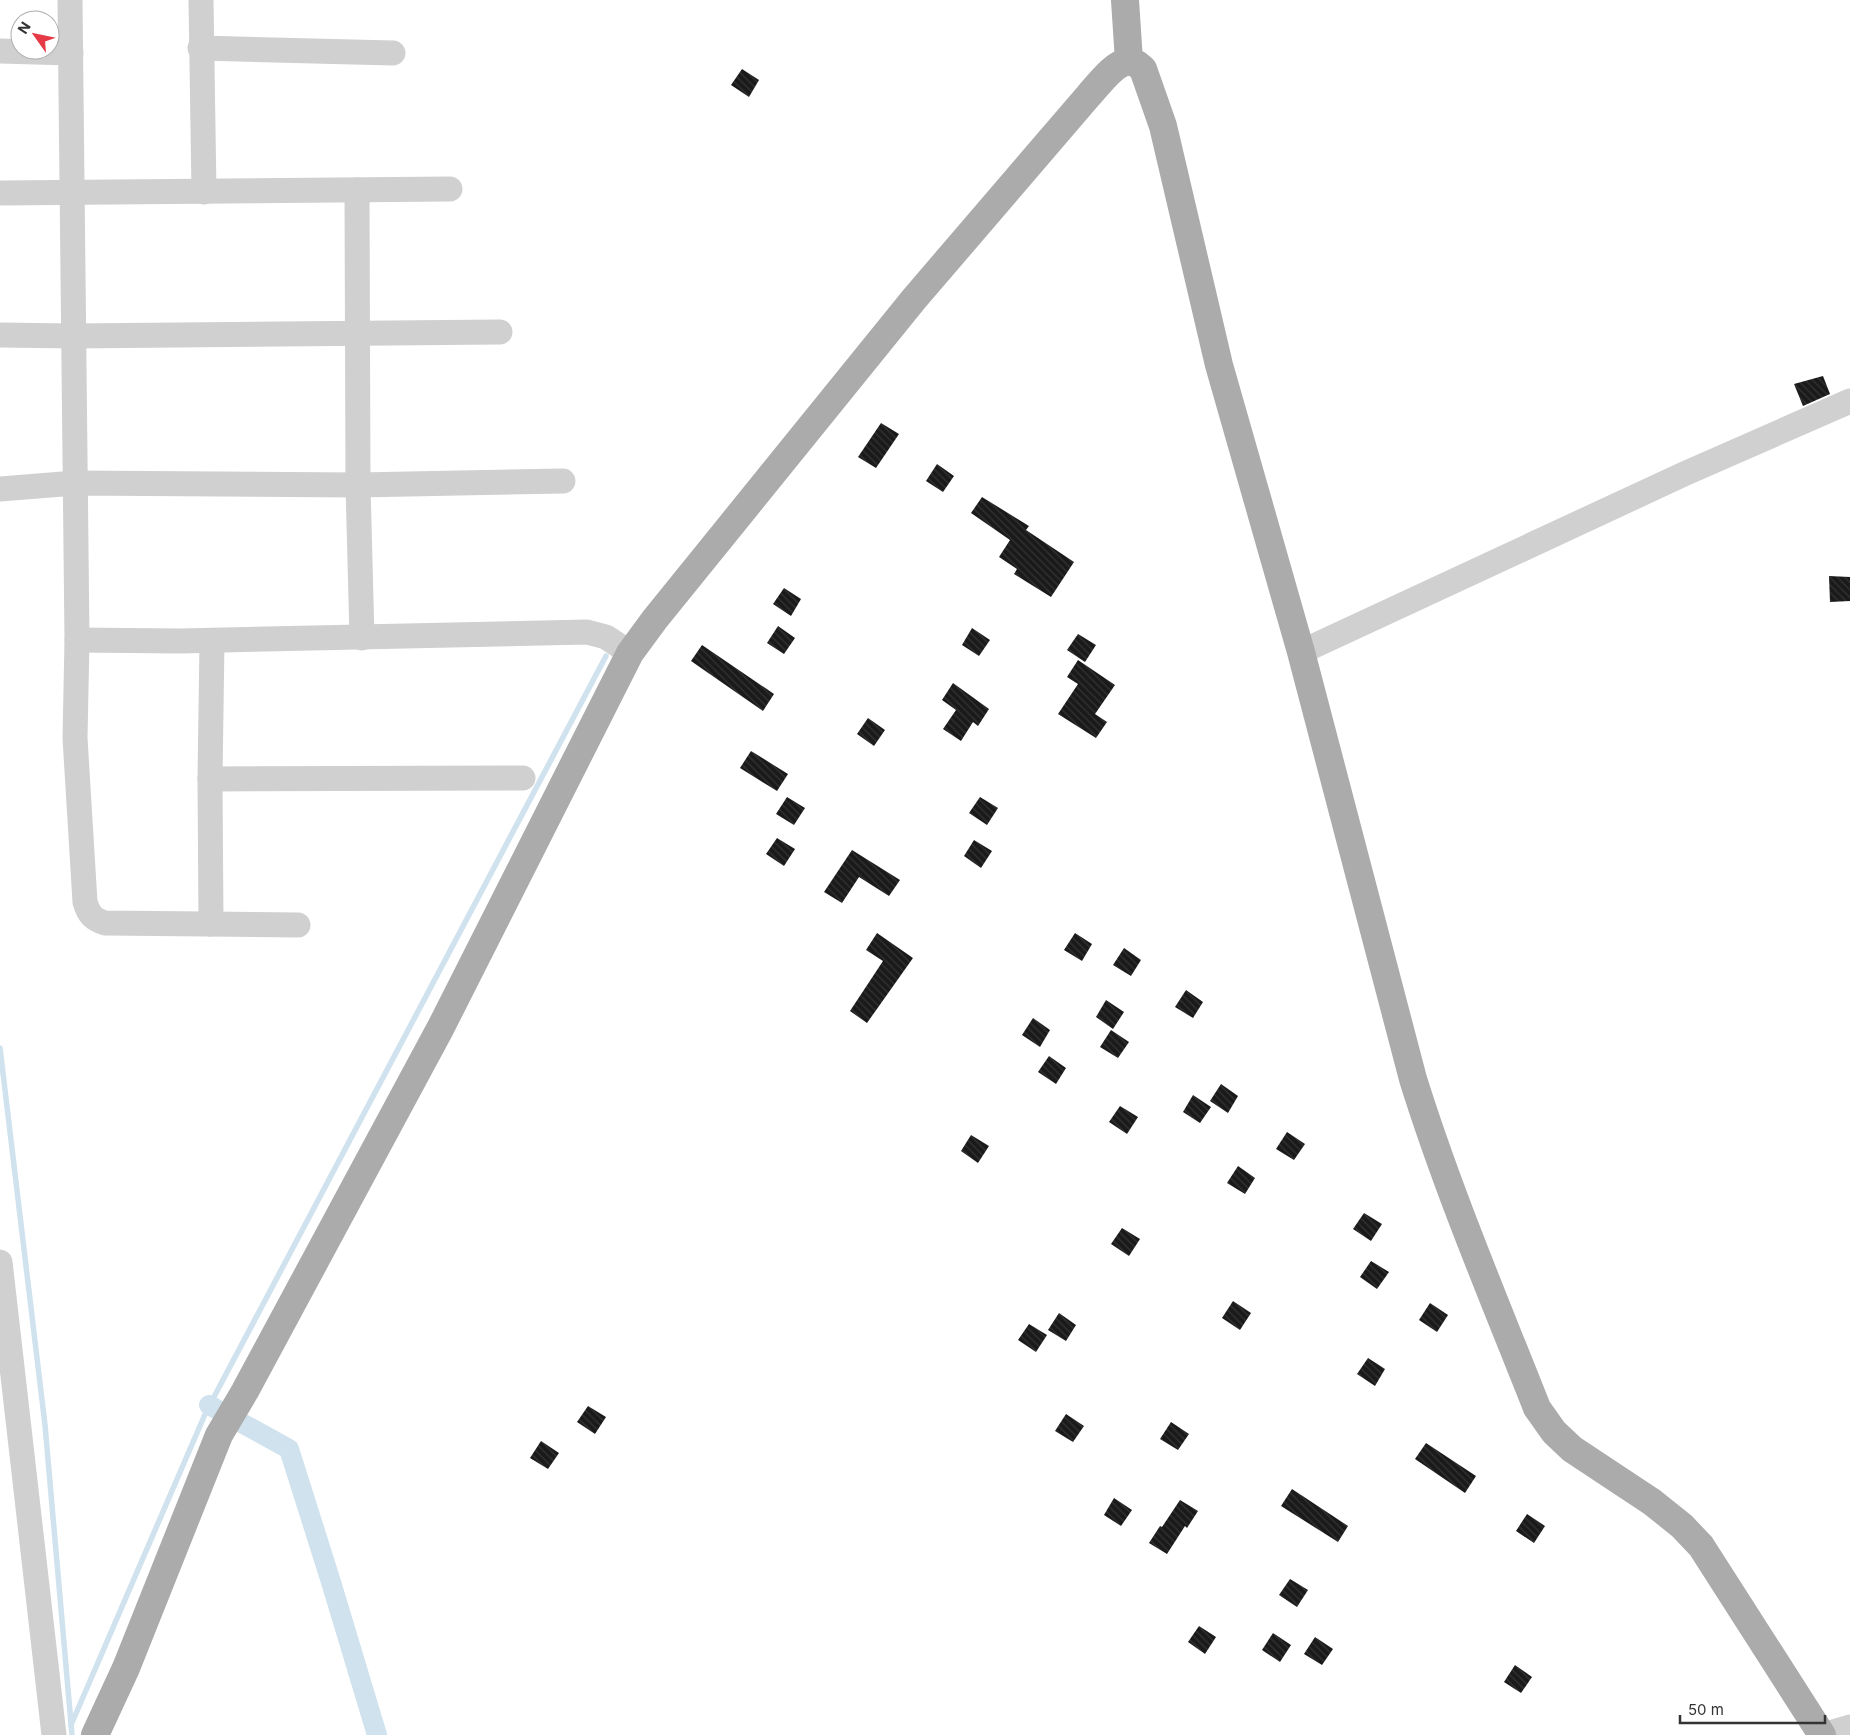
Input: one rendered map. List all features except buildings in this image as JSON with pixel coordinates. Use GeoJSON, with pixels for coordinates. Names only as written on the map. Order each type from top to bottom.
{"type":"FeatureCollection","features":[{"type":"Feature","properties":{"kind":"main road"},"geometry":{"type":"LineString","coordinates":[[1126,0],[1129,61]]}},
{"type":"Feature","properties":{"kind":"main road"},"geometry":{"type":"LineString","coordinates":[[94,1735],[126,1668],[219,1435],[245,1391],[442,1027],[619,645],[654,619],[914,299],[1089,95],[1122,62],[1129,61],[1143,69],[1163,126],[1219,365],[1301,652],[1413,1079],[1427,1125],[1468,1235],[1538,1408],[1554,1432],[1572,1449],[1652,1502],[1682,1526],[1701,1546],[1823,1735]]}},
{"type":"Feature","properties":{"kind":"street"},"geometry":{"type":"LineString","coordinates":[[70,0],[77,640],[75,738],[85,902],[88,914],[96,920],[105,923],[298,925]]}},
{"type":"Feature","properties":{"kind":"street"},"geometry":{"type":"LineString","coordinates":[[200,0],[204,192]]}},
{"type":"Feature","properties":{"kind":"street"},"geometry":{"type":"LineString","coordinates":[[200,48],[393,53]]}},
{"type":"Feature","properties":{"kind":"street"},"geometry":{"type":"LineString","coordinates":[[0,51],[71,53]]}},
{"type":"Feature","properties":{"kind":"street"},"geometry":{"type":"LineString","coordinates":[[0,193],[72,194],[450,189]]}},
{"type":"Feature","properties":{"kind":"street"},"geometry":{"type":"LineString","coordinates":[[357,190],[358,485],[362,638]]}},
{"type":"Feature","properties":{"kind":"street"},"geometry":{"type":"LineString","coordinates":[[0,335],[500,332]]}},
{"type":"Feature","properties":{"kind":"street"},"geometry":{"type":"LineString","coordinates":[[1301,652],[1684,474],[1850,401]]}},
{"type":"Feature","properties":{"kind":"street"},"geometry":{"type":"LineString","coordinates":[[0,489],[75,483],[358,485],[563,481]]}},
{"type":"Feature","properties":{"kind":"street"},"geometry":{"type":"LineString","coordinates":[[77,640],[212,641],[587,632],[619,645]]}},
{"type":"Feature","properties":{"kind":"street"},"geometry":{"type":"LineString","coordinates":[[211,924],[210,779],[212,641]]}},
{"type":"Feature","properties":{"kind":"street"},"geometry":{"type":"LineString","coordinates":[[210,779],[524,778]]}},
{"type":"Feature","properties":{"kind":"street"},"geometry":{"type":"LineString","coordinates":[[0,1262],[54,1735]]}},
{"type":"Feature","properties":{"kind":"street"},"geometry":{"type":"LineString","coordinates":[[1823,1735],[1850,1727]]}},
{"type":"Feature","properties":{"kind":"waterway"},"geometry":{"type":"LineString","coordinates":[[71,1725],[206,1412],[606,656]]}},
{"type":"Feature","properties":{"kind":"waterway"},"geometry":{"type":"LineString","coordinates":[[0,1048],[45,1425],[72,1735]]}},
{"type":"Feature","properties":{"kind":"waterway"},"geometry":{"type":"LineString","coordinates":[[209,1405],[289,1449],[377,1735]]}}]}
